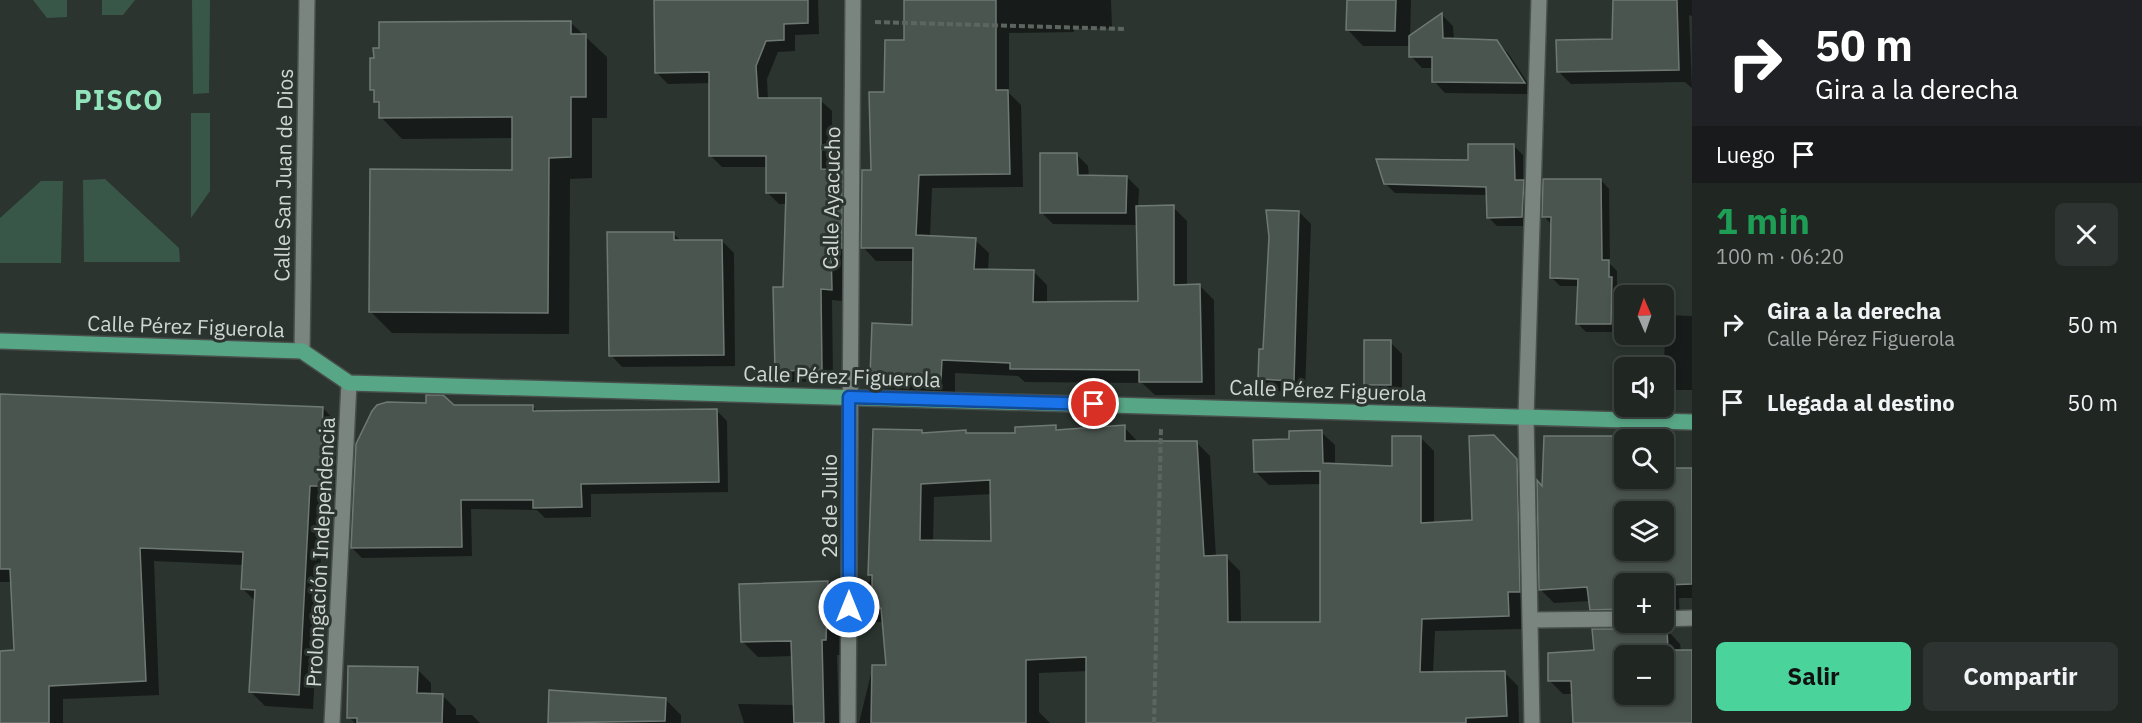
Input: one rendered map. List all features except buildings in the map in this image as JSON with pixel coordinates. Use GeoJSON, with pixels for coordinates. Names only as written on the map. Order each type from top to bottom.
{"type":"FeatureCollection","features":[{"type":"Feature","properties":{"kind":"main road","name":"Calle Pérez Figuerola"},"geometry":{"type":"LineString","coordinates":[[0,341],[302,351],[349,383],[1692,422]]}},
{"type":"Feature","properties":{"kind":"street","name":"Calle San Juan de Dios"},"geometry":{"type":"LineString","coordinates":[[302,351],[307,0]]}},
{"type":"Feature","properties":{"kind":"street","name":"Calle Ayacucho"},"geometry":{"type":"LineString","coordinates":[[849,397],[853,0]]}},
{"type":"Feature","properties":{"kind":"street"},"geometry":{"type":"LineString","coordinates":[[1532,723],[1526,417],[1539,0]]}},
{"type":"Feature","properties":{"kind":"street","name":"Prolongación Independencia"},"geometry":{"type":"LineString","coordinates":[[333,723],[349,383]]}},
{"type":"Feature","properties":{"kind":"street","name":"28 de Julio"},"geometry":{"type":"LineString","coordinates":[[848,723],[849,397]]}},
{"type":"Feature","properties":{"kind":"street"},"geometry":{"type":"LineString","coordinates":[[1674,618],[1692,618]]}},
{"type":"Feature","properties":{"kind":"street"},"geometry":{"type":"LineString","coordinates":[[1531,620],[1614,619]]}},
{"type":"Feature","properties":{"kind":"path"},"geometry":{"type":"LineString","coordinates":[[853,21],[1126,29]]}},
{"type":"Feature","properties":{"kind":"path"},"geometry":{"type":"LineString","coordinates":[[1154,723],[1161,406]]}},
{"type":"Feature","properties":{"kind":"green space"},"geometry":{"type":"Polygon","coordinates":[[[33,0],[67,0],[67,17],[47,18],[33,0]]]}},
{"type":"Feature","properties":{"kind":"green space"},"geometry":{"type":"Polygon","coordinates":[[[102,0],[135,0],[123,15],[102,15],[102,0]]]}},
{"type":"Feature","properties":{"kind":"green space"},"geometry":{"type":"Polygon","coordinates":[[[192,0],[210,0],[209,93],[193,94],[192,0]]]}},
{"type":"Feature","properties":{"kind":"green space"},"geometry":{"type":"Polygon","coordinates":[[[191,113],[210,113],[210,191],[191,218],[191,113]]]}},
{"type":"Feature","properties":{"kind":"green space"},"geometry":{"type":"Polygon","coordinates":[[[105,179],[179,248],[180,262],[84,262],[83,180],[105,179]]]}},
{"type":"Feature","properties":{"kind":"green space"},"geometry":{"type":"Polygon","coordinates":[[[41,181],[63,181],[61,263],[0,263],[0,218],[41,181]]]}},
{"type":"Feature","properties":{"kind":"district","name":"PISCO"},"geometry":{"type":"Point","coordinates":[119,99]}},
{"type":"Feature","properties":{"kind":"route"},"geometry":{"type":"LineString","coordinates":[[849,607],[849,397],[1094,404]]}}]}
